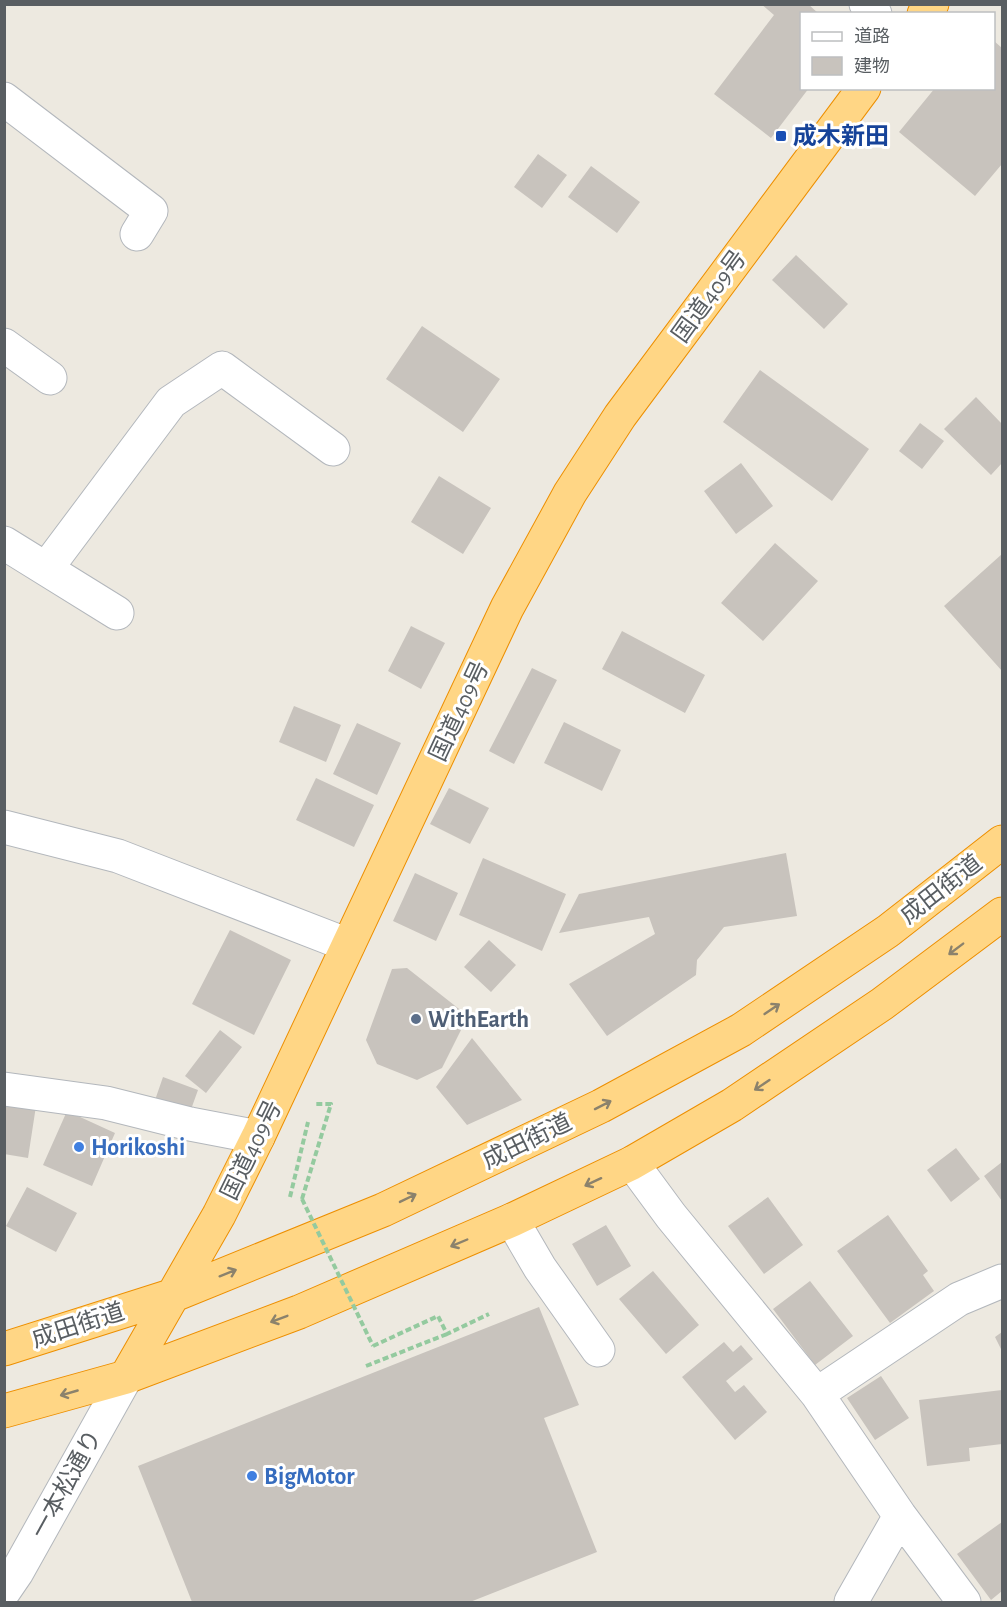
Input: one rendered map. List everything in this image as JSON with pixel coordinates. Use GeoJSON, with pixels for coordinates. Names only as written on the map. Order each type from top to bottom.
{"type":"FeatureCollection","features":[{"type":"Feature","properties":{"kind":"highway","name":"国道409号"},"geometry":{"type":"LineString","coordinates":[[126,1377],[219,1215],[507,608],[570,493],[627,407],[863,90]]}},
{"type":"Feature","properties":{"kind":"highway","name":"成田街道"},"geometry":{"type":"LineString","coordinates":[[4,1349],[174,1295],[383,1210],[601,1106],[741,1030],[888,931],[1002,842]]}},
{"type":"Feature","properties":{"kind":"highway"},"geometry":{"type":"LineString","coordinates":[[4,1411],[126,1377],[299,1312],[512,1220],[632,1163],[732,1105],[882,1004],[1002,914]]}},
{"type":"Feature","properties":{"kind":"street"},"geometry":{"type":"LineString","coordinates":[[4,99],[151,211],[137,234]]}},
{"type":"Feature","properties":{"kind":"street"},"geometry":{"type":"LineString","coordinates":[[4,345],[50,378]]}},
{"type":"Feature","properties":{"kind":"street"},"geometry":{"type":"LineString","coordinates":[[46,569],[171,402],[222,368],[333,449]]}},
{"type":"Feature","properties":{"kind":"street"},"geometry":{"type":"LineString","coordinates":[[4,543],[117,613]]}},
{"type":"Feature","properties":{"kind":"street"},"geometry":{"type":"LineString","coordinates":[[4,827],[118,856],[348,945]]}},
{"type":"Feature","properties":{"kind":"street"},"geometry":{"type":"LineString","coordinates":[[4,1089],[106,1103],[190,1125],[258,1137]]}},
{"type":"Feature","properties":{"kind":"street"},"geometry":{"type":"LineString","coordinates":[[632,1163],[671,1215],[817,1394],[900,1516],[964,1602]]}},
{"type":"Feature","properties":{"kind":"street"},"geometry":{"type":"LineString","coordinates":[[512,1220],[540,1268],[598,1350]]}},
{"type":"Feature","properties":{"kind":"street"},"geometry":{"type":"LineString","coordinates":[[817,1394],[959,1299],[1002,1281]]}},
{"type":"Feature","properties":{"kind":"street","name":"一本松通り"},"geometry":{"type":"LineString","coordinates":[[4,1591],[17,1572],[126,1377]]}},
{"type":"Feature","properties":{"kind":"street"},"geometry":{"type":"LineString","coordinates":[[851,1602],[900,1516]]}},
{"type":"Feature","properties":{"kind":"path"},"geometry":{"type":"LineString","coordinates":[[313,1104],[331,1104],[302,1199],[374,1346],[438,1316],[447,1334]]}},
{"type":"Feature","properties":{"kind":"path"},"geometry":{"type":"LineString","coordinates":[[290,1197],[310,1116]]}},
{"type":"Feature","properties":{"kind":"path"},"geometry":{"type":"LineString","coordinates":[[366,1366],[447,1334],[489,1314]]}},
{"type":"Feature","properties":{"kind":"building"},"geometry":{"type":"Polygon","coordinates":[[[761,4],[808,4],[817,12],[800,12],[800,90],[807,90],[771,138],[714,94],[774,15],[761,4]]]}},
{"type":"Feature","properties":{"kind":"building"},"geometry":{"type":"Polygon","coordinates":[[[995,42],[1002,48],[1002,164],[975,196],[899,132],[933,90],[995,90],[995,42]]]}},
{"type":"Feature","properties":{"kind":"building"},"geometry":{"type":"Polygon","coordinates":[[[538,154],[567,175],[542,208],[514,187],[538,154]]]}},
{"type":"Feature","properties":{"kind":"building"},"geometry":{"type":"Polygon","coordinates":[[[591,166],[640,202],[617,233],[568,197],[591,166]]]}},
{"type":"Feature","properties":{"kind":"building"},"geometry":{"type":"Polygon","coordinates":[[[796,255],[848,304],[824,329],[772,280],[796,255]]]}},
{"type":"Feature","properties":{"kind":"building"},"geometry":{"type":"Polygon","coordinates":[[[422,326],[500,379],[463,432],[386,379],[422,326]]]}},
{"type":"Feature","properties":{"kind":"building"},"geometry":{"type":"Polygon","coordinates":[[[760,370],[869,449],[832,501],[723,422],[760,370]]]}},
{"type":"Feature","properties":{"kind":"building"},"geometry":{"type":"Polygon","coordinates":[[[976,397],[1002,424],[1002,463],[991,475],[944,429],[976,397]]]}},
{"type":"Feature","properties":{"kind":"building"},"geometry":{"type":"Polygon","coordinates":[[[920,423],[944,441],[922,469],[899,451],[920,423]]]}},
{"type":"Feature","properties":{"kind":"building"},"geometry":{"type":"Polygon","coordinates":[[[741,463],[773,506],[736,534],[704,491],[741,463]]]}},
{"type":"Feature","properties":{"kind":"building"},"geometry":{"type":"Polygon","coordinates":[[[439,476],[491,508],[463,554],[411,522],[439,476]]]}},
{"type":"Feature","properties":{"kind":"building"},"geometry":{"type":"Polygon","coordinates":[[[775,543],[818,581],[763,641],[721,603],[775,543]]]}},
{"type":"Feature","properties":{"kind":"building"},"geometry":{"type":"Polygon","coordinates":[[[1002,554],[1002,671],[944,606],[1002,554]]]}},
{"type":"Feature","properties":{"kind":"building"},"geometry":{"type":"Polygon","coordinates":[[[411,626],[445,643],[421,689],[388,671],[411,626]]]}},
{"type":"Feature","properties":{"kind":"building"},"geometry":{"type":"Polygon","coordinates":[[[622,631],[705,675],[685,713],[602,669],[622,631]]]}},
{"type":"Feature","properties":{"kind":"building"},"geometry":{"type":"Polygon","coordinates":[[[532,668],[557,680],[514,764],[489,751],[532,668]]]}},
{"type":"Feature","properties":{"kind":"building"},"geometry":{"type":"Polygon","coordinates":[[[294,706],[341,725],[326,762],[279,742],[294,706]]]}},
{"type":"Feature","properties":{"kind":"building"},"geometry":{"type":"Polygon","coordinates":[[[564,722],[621,750],[602,791],[544,763],[564,722]]]}},
{"type":"Feature","properties":{"kind":"building"},"geometry":{"type":"Polygon","coordinates":[[[357,723],[401,743],[377,795],[333,774],[357,723]]]}},
{"type":"Feature","properties":{"kind":"building"},"geometry":{"type":"Polygon","coordinates":[[[316,778],[374,805],[354,847],[296,820],[316,778]]]}},
{"type":"Feature","properties":{"kind":"building"},"geometry":{"type":"Polygon","coordinates":[[[449,788],[489,808],[470,844],[430,824],[449,788]]]}},
{"type":"Feature","properties":{"kind":"building"},"geometry":{"type":"Polygon","coordinates":[[[786,853],[797,916],[724,927],[697,960],[696,975],[607,1036],[569,984],[655,934],[649,917],[559,933],[579,894],[786,853]]]}},
{"type":"Feature","properties":{"kind":"building"},"geometry":{"type":"Polygon","coordinates":[[[483,858],[566,894],[542,951],[459,915],[483,858]]]}},
{"type":"Feature","properties":{"kind":"building"},"geometry":{"type":"Polygon","coordinates":[[[415,873],[458,893],[436,941],[393,921],[415,873]]]}},
{"type":"Feature","properties":{"kind":"building"},"geometry":{"type":"Polygon","coordinates":[[[230,930],[291,960],[254,1035],[192,1004],[230,930]]]}},
{"type":"Feature","properties":{"kind":"building"},"geometry":{"type":"Polygon","coordinates":[[[489,940],[516,965],[491,992],[464,967],[489,940]]]}},
{"type":"Feature","properties":{"kind":"building"},"geometry":{"type":"Polygon","coordinates":[[[407,968],[468,1016],[442,1068],[417,1080],[377,1064],[366,1040],[392,969],[407,968]]]}},
{"type":"Feature","properties":{"kind":"building"},"geometry":{"type":"Polygon","coordinates":[[[220,1030],[242,1047],[206,1093],[185,1076],[220,1030]]]}},
{"type":"Feature","properties":{"kind":"building"},"geometry":{"type":"Polygon","coordinates":[[[472,1038],[522,1100],[467,1125],[436,1087],[472,1038]]]}},
{"type":"Feature","properties":{"kind":"building"},"geometry":{"type":"Polygon","coordinates":[[[163,1077],[198,1090],[189,1115],[154,1103],[163,1077]]]}},
{"type":"Feature","properties":{"kind":"building"},"geometry":{"type":"Polygon","coordinates":[[[4,1102],[36,1106],[28,1158],[4,1154],[4,1102]]]}},
{"type":"Feature","properties":{"kind":"building"},"geometry":{"type":"Polygon","coordinates":[[[67,1111],[115,1133],[92,1186],[43,1165],[67,1111]]]}},
{"type":"Feature","properties":{"kind":"building"},"geometry":{"type":"Polygon","coordinates":[[[956,1148],[980,1179],[951,1202],[927,1170],[956,1148]]]}},
{"type":"Feature","properties":{"kind":"building"},"geometry":{"type":"Polygon","coordinates":[[[1002,1162],[1002,1201],[984,1176],[1002,1162]]]}},
{"type":"Feature","properties":{"kind":"building"},"geometry":{"type":"Polygon","coordinates":[[[27,1187],[77,1213],[56,1252],[6,1226],[27,1187]]]}},
{"type":"Feature","properties":{"kind":"building"},"geometry":{"type":"Polygon","coordinates":[[[768,1197],[803,1245],[764,1274],[728,1226],[768,1197]]]}},
{"type":"Feature","properties":{"kind":"building"},"geometry":{"type":"Polygon","coordinates":[[[888,1215],[928,1271],[923,1275],[934,1291],[890,1323],[837,1251],[888,1215]]]}},
{"type":"Feature","properties":{"kind":"building"},"geometry":{"type":"Polygon","coordinates":[[[606,1225],[631,1266],[597,1286],[572,1244],[606,1225]]]}},
{"type":"Feature","properties":{"kind":"building"},"geometry":{"type":"Polygon","coordinates":[[[653,1271],[699,1325],[666,1354],[619,1299],[653,1271]]]}},
{"type":"Feature","properties":{"kind":"building"},"geometry":{"type":"Polygon","coordinates":[[[810,1281],[853,1336],[815,1365],[773,1309],[810,1281]]]}},
{"type":"Feature","properties":{"kind":"building"},"geometry":{"type":"Polygon","coordinates":[[[539,1307],[579,1405],[544,1418],[597,1552],[470,1602],[192,1602],[138,1466],[539,1307]]]}},
{"type":"Feature","properties":{"kind":"building"},"geometry":{"type":"Polygon","coordinates":[[[1002,1332],[1002,1351],[995,1337],[1002,1332]]]}},
{"type":"Feature","properties":{"kind":"building"},"geometry":{"type":"Polygon","coordinates":[[[724,1342],[733,1352],[741,1345],[753,1359],[726,1381],[735,1392],[744,1385],[767,1412],[735,1440],[682,1377],[724,1342]]]}},
{"type":"Feature","properties":{"kind":"building"},"geometry":{"type":"Polygon","coordinates":[[[881,1376],[909,1418],[875,1440],[847,1398],[881,1376]]]}},
{"type":"Feature","properties":{"kind":"building"},"geometry":{"type":"Polygon","coordinates":[[[1002,1390],[1002,1444],[969,1448],[970,1461],[927,1466],[919,1400],[1002,1390]]]}},
{"type":"Feature","properties":{"kind":"building"},"geometry":{"type":"Polygon","coordinates":[[[1002,1522],[1002,1591],[991,1600],[957,1554],[1002,1522]]]}},
{"type":"Feature","properties":{"kind":"place","name":"成木新田"},"geometry":{"type":"Point","coordinates":[781,136]}},
{"type":"Feature","properties":{"kind":"place","name":"WithEarth"},"geometry":{"type":"Point","coordinates":[416,1019]}},
{"type":"Feature","properties":{"kind":"place","name":"Horikoshi"},"geometry":{"type":"Point","coordinates":[79,1147]}},
{"type":"Feature","properties":{"kind":"place","name":"BigMotor"},"geometry":{"type":"Point","coordinates":[252,1476]}}]}
